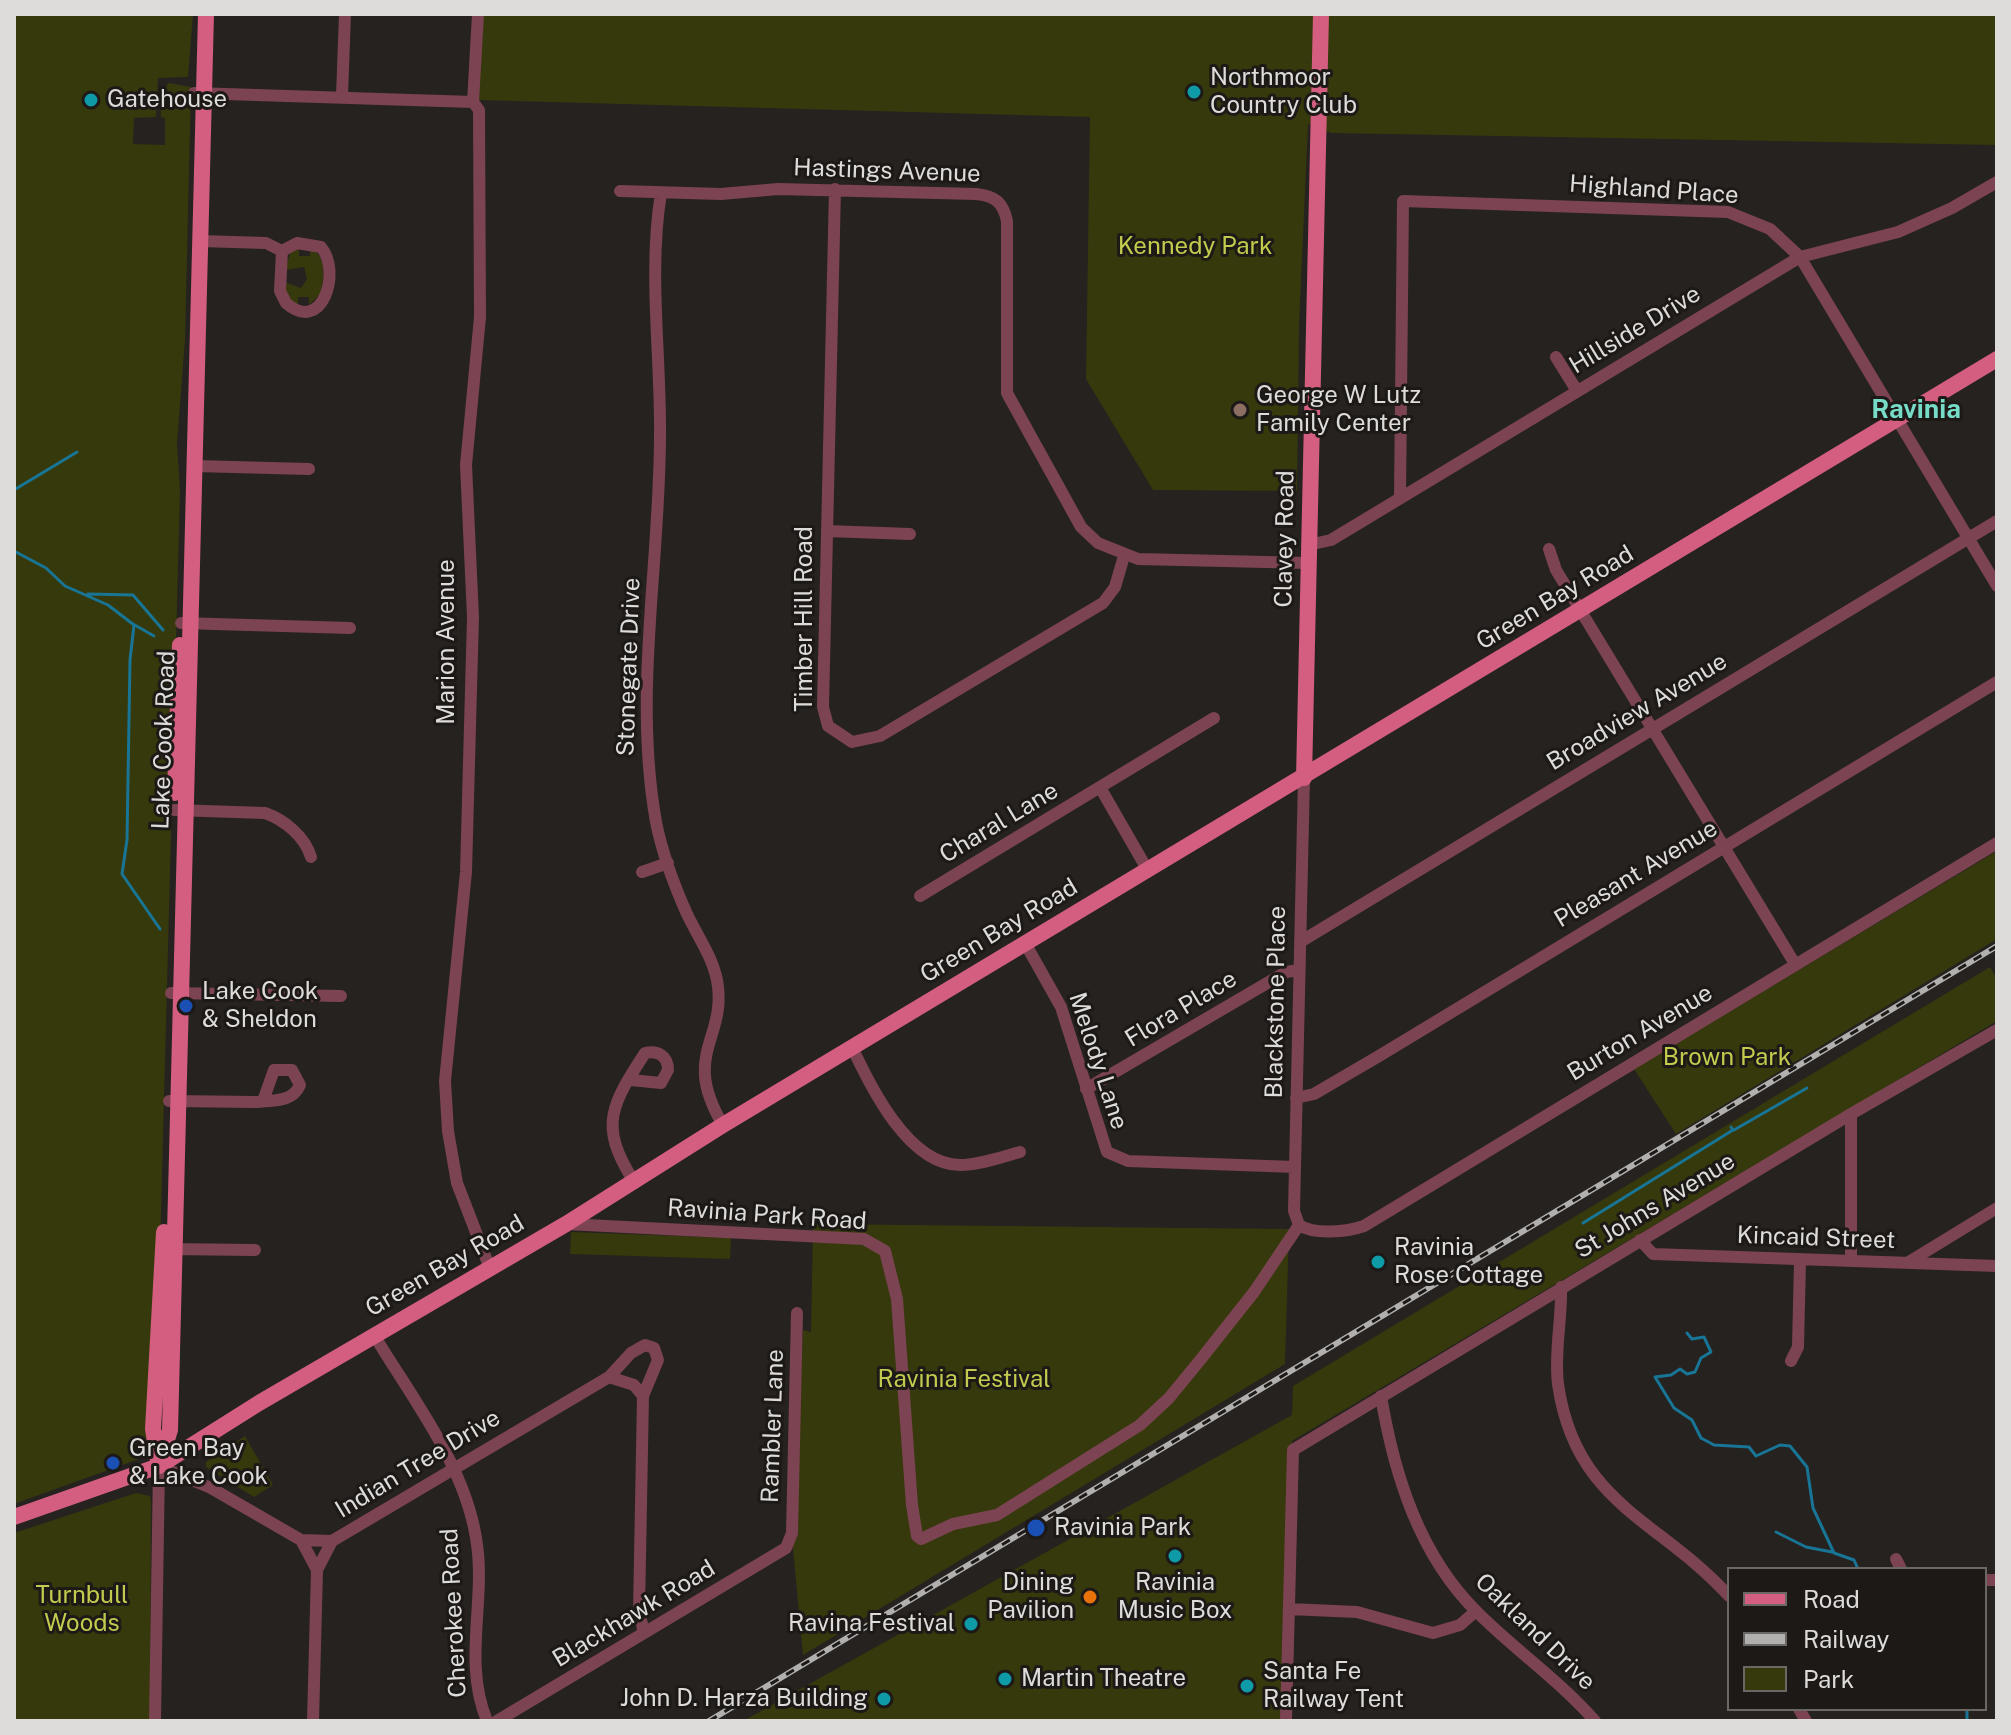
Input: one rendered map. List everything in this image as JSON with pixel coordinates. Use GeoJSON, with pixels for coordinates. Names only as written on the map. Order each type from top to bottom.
{"type":"FeatureCollection","features":[{"type":"Feature","properties":{"kind":"main road","name":"Lake Cook Road"},"geometry":{"type":"LineString","coordinates":[[186,623],[195,466],[200,241],[196,14]]}},
{"type":"Feature","properties":{"kind":"main road","name":"Lake Cook Road"},"geometry":{"type":"LineString","coordinates":[[159,1466],[170,1430],[169,1249],[180,810],[199,93],[206,14]]}},
{"type":"Feature","properties":{"kind":"main road","name":"Clavey Road"},"geometry":{"type":"LineString","coordinates":[[1304,778],[1321,14]]}},
{"type":"Feature","properties":{"kind":"main road","name":"Green Bay Road"},"geometry":{"type":"LineString","coordinates":[[14,1517],[159,1466],[489,1266],[566,1224],[852,1047],[1997,359]]}},
{"type":"Feature","properties":{"kind":"street"},"geometry":{"type":"LineString","coordinates":[[342,96],[345,14]]}},
{"type":"Feature","properties":{"kind":"street","name":"Marion Avenue"},"geometry":{"type":"LineString","coordinates":[[478,14],[473,102],[479,110],[482,259],[466,465],[473,617],[466,872],[460,963],[447,1049],[445,1100],[457,1183],[489,1266]]}},
{"type":"Feature","properties":{"kind":"street"},"geometry":{"type":"LineString","coordinates":[[199,93],[473,102]]}},
{"type":"Feature","properties":{"kind":"street","name":"Hillside Drive"},"geometry":{"type":"LineString","coordinates":[[1308,545],[1331,540],[1800,257],[1898,232],[1952,208],[1997,182]]}},
{"type":"Feature","properties":{"kind":"street","name":"Hastings Avenue"},"geometry":{"type":"LineString","coordinates":[[620,191],[835,189],[989,196],[1000,203],[1007,221],[1007,393],[1081,527],[1098,543],[1124,556],[1308,563]]}},
{"type":"Feature","properties":{"kind":"street","name":"Timber Hill Road"},"geometry":{"type":"LineString","coordinates":[[835,189],[823,707],[828,726],[836,734],[859,743],[880,736],[1103,603],[1115,587],[1124,556]]}},
{"type":"Feature","properties":{"kind":"street","name":"Stonegate Drive"},"geometry":{"type":"LineString","coordinates":[[661,193],[657,288],[659,493],[645,726],[648,773],[657,827],[668,863],[716,977],[718,1003],[703,1062],[708,1094],[723,1125]]}},
{"type":"Feature","properties":{"kind":"street","name":"Highland Place"},"geometry":{"type":"LineString","coordinates":[[1400,497],[1403,201],[1728,212],[1770,229],[1800,257],[1997,586]]}},
{"type":"Feature","properties":{"kind":"street"},"geometry":{"type":"LineString","coordinates":[[200,241],[266,243],[282,251],[306,243],[321,247],[326,253],[328,293],[316,308],[303,311],[286,303],[280,291],[282,251]]}},
{"type":"Feature","properties":{"kind":"street"},"geometry":{"type":"LineString","coordinates":[[1556,357],[1577,391]]}},
{"type":"Feature","properties":{"kind":"street"},"geometry":{"type":"LineString","coordinates":[[195,466],[309,469]]}},
{"type":"Feature","properties":{"kind":"street","name":"Broadview Avenue"},"geometry":{"type":"LineString","coordinates":[[1300,942],[1997,521]]}},
{"type":"Feature","properties":{"kind":"street"},"geometry":{"type":"LineString","coordinates":[[827,531],[910,534]]}},
{"type":"Feature","properties":{"kind":"street"},"geometry":{"type":"LineString","coordinates":[[1549,549],[1556,570],[1655,727],[1795,964]]}},
{"type":"Feature","properties":{"kind":"street"},"geometry":{"type":"LineString","coordinates":[[186,623],[350,628]]}},
{"type":"Feature","properties":{"kind":"street","name":"Pleasant Avenue"},"geometry":{"type":"LineString","coordinates":[[1296,1098],[1327,1087],[1997,682]]}},
{"type":"Feature","properties":{"kind":"street","name":"Charal Lane"},"geometry":{"type":"LineString","coordinates":[[920,896],[1214,718]]}},
{"type":"Feature","properties":{"kind":"street","name":"Blackstone Place"},"geometry":{"type":"LineString","coordinates":[[1299,1225],[1294,1211],[1304,778]]}},
{"type":"Feature","properties":{"kind":"street"},"geometry":{"type":"LineString","coordinates":[[1101,789],[1147,869]]}},
{"type":"Feature","properties":{"kind":"street"},"geometry":{"type":"LineString","coordinates":[[180,810],[253,811],[273,815],[305,842],[311,857]]}},
{"type":"Feature","properties":{"kind":"street","name":"Burton Avenue"},"geometry":{"type":"LineString","coordinates":[[1299,1225],[1306,1229],[1351,1230],[1364,1226],[1997,843]]}},
{"type":"Feature","properties":{"kind":"street"},"geometry":{"type":"LineString","coordinates":[[642,872],[668,863]]}},
{"type":"Feature","properties":{"kind":"street","name":"Melody Lane"},"geometry":{"type":"LineString","coordinates":[[1025,943],[1061,1007],[1100,1140],[1107,1152],[1117,1159],[1295,1167]]}},
{"type":"Feature","properties":{"kind":"street","name":"Flora Place"},"geometry":{"type":"LineString","coordinates":[[1086,1089],[1286,972],[1299,970]]}},
{"type":"Feature","properties":{"kind":"street"},"geometry":{"type":"LineString","coordinates":[[176,993],[341,996]]}},
{"type":"Feature","properties":{"kind":"street","name":"St Johns Avenue"},"geometry":{"type":"LineString","coordinates":[[1289,1609],[1291,1464],[1296,1448],[1851,1114],[1997,1030]]}},
{"type":"Feature","properties":{"kind":"street"},"geometry":{"type":"LineString","coordinates":[[852,1047],[902,1133],[925,1155],[961,1165],[1020,1152]]}},
{"type":"Feature","properties":{"kind":"street"},"geometry":{"type":"LineString","coordinates":[[631,1080],[615,1105],[610,1129],[615,1148],[633,1180]]}},
{"type":"Feature","properties":{"kind":"street"},"geometry":{"type":"LineString","coordinates":[[174,1101],[263,1101]]}},
{"type":"Feature","properties":{"kind":"street"},"geometry":{"type":"LineString","coordinates":[[1851,1114],[1851,1261]]}},
{"type":"Feature","properties":{"kind":"street"},"geometry":{"type":"LineString","coordinates":[[1907,1263],[1997,1208]]}},
{"type":"Feature","properties":{"kind":"street","name":"Ravinia Park Road"},"geometry":{"type":"LineString","coordinates":[[566,1224],[864,1239],[885,1251],[897,1299],[912,1505],[917,1536],[921,1539],[953,1524],[997,1515],[1140,1425],[1169,1398],[1201,1359],[1254,1292],[1299,1225]]}},
{"type":"Feature","properties":{"kind":"street","name":"Kincaid Street"},"geometry":{"type":"LineString","coordinates":[[1640,1240],[1653,1254],[1997,1266]]}},
{"type":"Feature","properties":{"kind":"street"},"geometry":{"type":"LineString","coordinates":[[169,1249],[255,1250]]}},
{"type":"Feature","properties":{"kind":"street"},"geometry":{"type":"LineString","coordinates":[[1791,1361],[1798,1347],[1800,1261]]}},
{"type":"Feature","properties":{"kind":"street"},"geometry":{"type":"LineString","coordinates":[[1561,1287],[1558,1383],[1572,1438],[1589,1469],[1620,1506],[1686,1553],[1727,1594]]}},
{"type":"Feature","properties":{"kind":"street","name":"Rambler Lane"},"geometry":{"type":"LineString","coordinates":[[790,1541],[797,1313]]}},
{"type":"Feature","properties":{"kind":"street","name":"Cherokee Road"},"geometry":{"type":"LineString","coordinates":[[374,1335],[453,1468],[469,1506],[476,1538],[479,1591],[473,1650],[478,1694],[487,1721]]}},
{"type":"Feature","properties":{"kind":"street","name":"Indian Tree Drive"},"geometry":{"type":"LineString","coordinates":[[159,1466],[211,1488],[301,1540],[332,1541],[609,1377],[636,1349],[645,1345],[654,1348],[658,1360],[643,1396],[639,1611],[644,1633]]}},
{"type":"Feature","properties":{"kind":"street"},"geometry":{"type":"LineString","coordinates":[[609,1377],[634,1385],[643,1396]]}},
{"type":"Feature","properties":{"kind":"street","name":"Oakland Drive"},"geometry":{"type":"LineString","coordinates":[[1381,1396],[1394,1462],[1408,1503],[1435,1555],[1476,1611],[1555,1679],[1595,1721]]}},
{"type":"Feature","properties":{"kind":"street","name":"Lake Cook Road"},"geometry":{"type":"LineString","coordinates":[[155,1721],[159,1466]]}},
{"type":"Feature","properties":{"kind":"street"},"geometry":{"type":"LineString","coordinates":[[301,1540],[317,1570]]}},
{"type":"Feature","properties":{"kind":"street"},"geometry":{"type":"LineString","coordinates":[[313,1721],[317,1570],[332,1541]]}},
{"type":"Feature","properties":{"kind":"street","name":"Blackhawk Road"},"geometry":{"type":"LineString","coordinates":[[497,1721],[777,1555],[790,1541]]}},
{"type":"Feature","properties":{"kind":"street"},"geometry":{"type":"LineString","coordinates":[[1286,1721],[1289,1609],[1357,1612],[1433,1633],[1460,1625],[1476,1611]]}},
{"type":"Feature","properties":{"kind":"green space"},"geometry":{"type":"Polygon","coordinates":[[[14,14],[193,14],[188,77],[158,78],[156,117],[134,118],[133,144],[165,145],[165,118],[161,117],[160,93],[169,83],[191,87],[185,340],[177,444],[180,490],[159,1291],[148,1448],[139,1459],[14,1504],[14,14]]]}},
{"type":"Feature","properties":{"kind":"green space","name":"Northmoor Country Club"},"geometry":{"type":"Polygon","coordinates":[[[481,14],[1997,14],[1997,145],[1331,133],[1308,124],[1299,326],[1297,491],[1153,490],[1086,379],[1090,117],[478,100],[481,14]]]}},
{"type":"Feature","properties":{"kind":"green space"},"geometry":{"type":"Polygon","coordinates":[[[299,248],[299,256],[310,256],[310,248],[322,261],[322,292],[309,305],[309,297],[298,297],[298,305],[289,299],[286,290],[285,282],[301,288],[307,279],[304,267],[285,270],[290,253],[299,248]]]}},
{"type":"Feature","properties":{"kind":"green space","name":"Brown Park"},"geometry":{"type":"Polygon","coordinates":[[[1997,851],[1997,939],[1676,1134],[1634,1069],[1997,851]]]}},
{"type":"Feature","properties":{"kind":"green space"},"geometry":{"type":"Polygon","coordinates":[[[1990,967],[1997,979],[1997,1021],[1292,1441],[1284,1721],[743,1721],[1292,1415],[1293,1386],[1990,967]]]}},
{"type":"Feature","properties":{"kind":"green space","name":"Ravinia Festival"},"geometry":{"type":"Polygon","coordinates":[[[813,1224],[1289,1229],[1285,1364],[803,1655],[793,1549],[803,1330],[811,1332],[813,1224]]]}},
{"type":"Feature","properties":{"kind":"green space"},"geometry":{"type":"Polygon","coordinates":[[[571,1232],[731,1238],[730,1259],[570,1254],[571,1232]]]}},
{"type":"Feature","properties":{"kind":"green space"},"geometry":{"type":"Polygon","coordinates":[[[245,1436],[273,1485],[254,1497],[206,1467],[206,1462],[245,1436]]]}},
{"type":"Feature","properties":{"kind":"green space","name":"Turnbull Woods"},"geometry":{"type":"Polygon","coordinates":[[[136,1493],[150,1496],[151,1500],[150,1721],[14,1721],[14,1533],[136,1493]]]}},
{"type":"Feature","properties":{"kind":"waterway"},"geometry":{"type":"LineString","coordinates":[[14,490],[77,452]]}},
{"type":"Feature","properties":{"kind":"waterway"},"geometry":{"type":"LineString","coordinates":[[14,551],[46,568],[65,586],[108,605],[134,625],[130,660],[127,840],[122,874],[160,929]]}},
{"type":"Feature","properties":{"kind":"waterway"},"geometry":{"type":"LineString","coordinates":[[88,594],[133,595],[163,630]]}},
{"type":"Feature","properties":{"kind":"waterway"},"geometry":{"type":"LineString","coordinates":[[133,624],[154,636]]}},
{"type":"Feature","properties":{"kind":"waterway"},"geometry":{"type":"LineString","coordinates":[[1734,1130],[1807,1088]]}},
{"type":"Feature","properties":{"kind":"waterway"},"geometry":{"type":"LineString","coordinates":[[1583,1223],[1733,1130],[1731,1127]]}},
{"type":"Feature","properties":{"kind":"waterway"},"geometry":{"type":"LineString","coordinates":[[1687,1333],[1692,1339],[1704,1337],[1711,1352],[1701,1358],[1695,1372],[1687,1374],[1680,1369],[1671,1375],[1655,1377],[1674,1408],[1692,1420],[1701,1438],[1714,1445],[1749,1447],[1756,1456],[1780,1445],[1790,1446],[1807,1467],[1813,1508],[1834,1553],[1854,1560],[1857,1567]]}},
{"type":"Feature","properties":{"kind":"waterway"},"geometry":{"type":"LineString","coordinates":[[1776,1532],[1806,1547],[1832,1552]]}},
{"type":"Feature","properties":{"kind":"waterway"},"geometry":{"type":"LineString","coordinates":[[1967,1711],[1967,1721]]}},
{"type":"Feature","properties":{"kind":"railway"},"geometry":{"type":"LineString","coordinates":[[709,1721],[1997,946]]}},
{"type":"Feature","properties":{"kind":"place","name":"Northmoor Country Club"},"geometry":{"type":"Point","coordinates":[1194,92]}},
{"type":"Feature","properties":{"kind":"place","name":"Gatehouse"},"geometry":{"type":"Point","coordinates":[91,100]}},
{"type":"Feature","properties":{"kind":"place","name":"George W Lutz Family Center"},"geometry":{"type":"Point","coordinates":[1240,410]}},
{"type":"Feature","properties":{"kind":"place","name":"Lake Cook & Sheldon"},"geometry":{"type":"Point","coordinates":[186,1006]}},
{"type":"Feature","properties":{"kind":"place","name":"Ravinia Rose Cottage"},"geometry":{"type":"Point","coordinates":[1378,1262]}},
{"type":"Feature","properties":{"kind":"place","name":"Green Bay & Lake Cook"},"geometry":{"type":"Point","coordinates":[113,1463]}},
{"type":"Feature","properties":{"kind":"place","name":"Ravinia Park"},"geometry":{"type":"Point","coordinates":[1036,1528]}},
{"type":"Feature","properties":{"kind":"place","name":"Ravinia Music Box"},"geometry":{"type":"Point","coordinates":[1175,1556]}},
{"type":"Feature","properties":{"kind":"place","name":"Dining Pavilion"},"geometry":{"type":"Point","coordinates":[1090,1597]}},
{"type":"Feature","properties":{"kind":"place","name":"Ravina Festival"},"geometry":{"type":"Point","coordinates":[971,1624]}},
{"type":"Feature","properties":{"kind":"place","name":"Martin Theatre"},"geometry":{"type":"Point","coordinates":[1005,1679]}},
{"type":"Feature","properties":{"kind":"place","name":"Santa Fe Railway Tent"},"geometry":{"type":"Point","coordinates":[1247,1686]}},
{"type":"Feature","properties":{"kind":"place","name":"John D. Harza Building"},"geometry":{"type":"Point","coordinates":[884,1699]}},
{"type":"Feature","properties":{"kind":"district","name":"Ravinia"},"geometry":{"type":"Point","coordinates":[1916,410]}},
{"type":"Feature","properties":{"kind":"park label","name":"Kennedy Park"},"geometry":{"type":"Point","coordinates":[1195,247]}}]}
